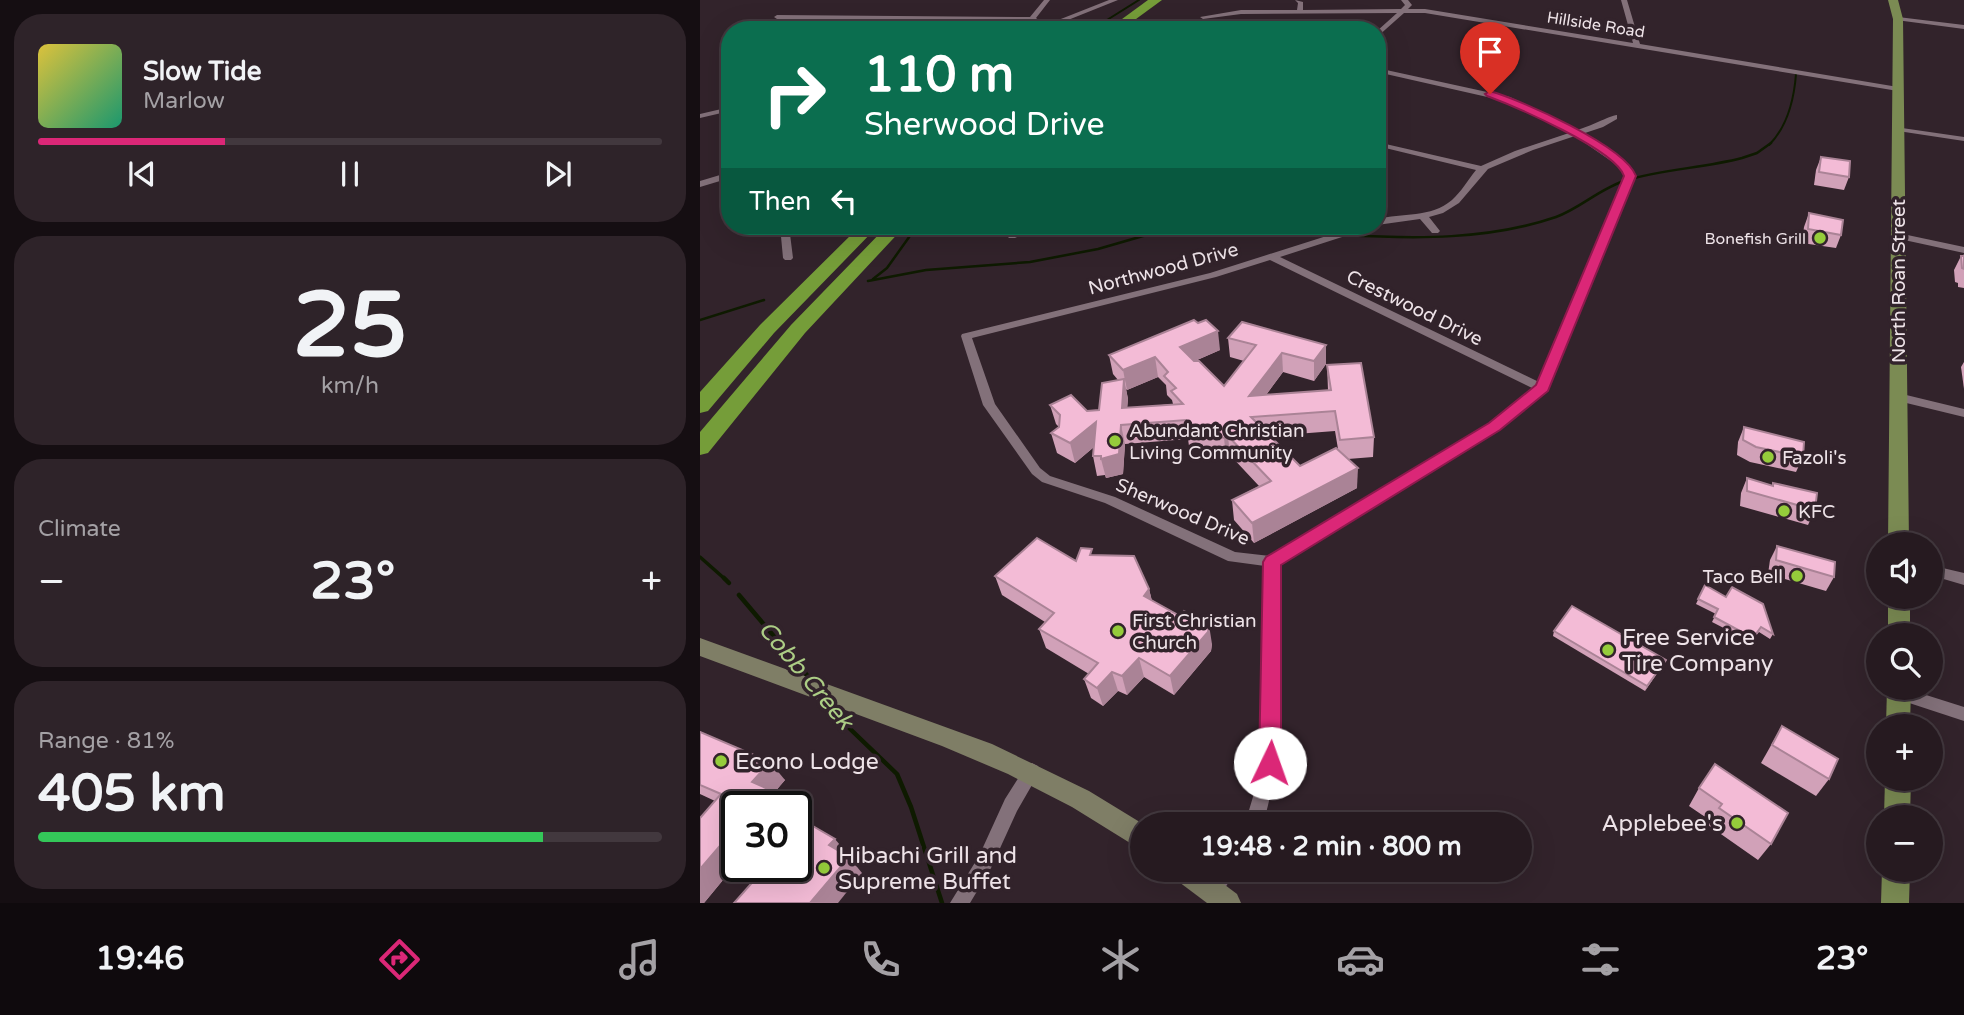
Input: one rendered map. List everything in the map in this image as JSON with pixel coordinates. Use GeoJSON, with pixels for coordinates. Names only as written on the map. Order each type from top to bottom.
{"type":"FeatureCollection","features":[{"type":"Feature","properties":{"kind":"highway"},"geometry":{"type":"LineString","coordinates":[[1129,21],[1160,4]]}},
{"type":"Feature","properties":{"kind":"highway"},"geometry":{"type":"LineString","coordinates":[[1142,21],[1160,4]]}},
{"type":"Feature","properties":{"kind":"highway"},"geometry":{"type":"LineString","coordinates":[[700,406],[776,320],[860,235]]}},
{"type":"Feature","properties":{"kind":"highway"},"geometry":{"type":"LineString","coordinates":[[700,447],[798,329],[887,235]]}},
{"type":"Feature","properties":{"kind":"main road","name":"North Roan Street"},"geometry":{"type":"LineString","coordinates":[[1893,0],[1898,19],[1899,532]]}},
{"type":"Feature","properties":{"kind":"main road","name":"North Roan Street"},"geometry":{"type":"LineString","coordinates":[[1898,19],[1905,0]]}},
{"type":"Feature","properties":{"kind":"main road"},"geometry":{"type":"LineString","coordinates":[[1895,903],[1896,882]]}},
{"type":"Feature","properties":{"kind":"street"},"geometry":{"type":"LineString","coordinates":[[1032,19],[1047,0]]}},
{"type":"Feature","properties":{"kind":"street"},"geometry":{"type":"LineString","coordinates":[[1061,21],[1115,0]]}},
{"type":"Feature","properties":{"kind":"street"},"geometry":{"type":"LineString","coordinates":[[1298,0],[1301,3],[1300,12]]}},
{"type":"Feature","properties":{"kind":"street"},"geometry":{"type":"LineString","coordinates":[[1386,26],[1409,5],[1404,0]]}},
{"type":"Feature","properties":{"kind":"street"},"geometry":{"type":"LineString","coordinates":[[1624,0],[1637,45]]}},
{"type":"Feature","properties":{"kind":"street","name":"Hillside Road"},"geometry":{"type":"LineString","coordinates":[[1203,17],[1241,12],[1425,11],[1898,89]]}},
{"type":"Feature","properties":{"kind":"street"},"geometry":{"type":"LineString","coordinates":[[777,17],[1035,21]]}},
{"type":"Feature","properties":{"kind":"street"},"geometry":{"type":"LineString","coordinates":[[1898,19],[1964,27]]}},
{"type":"Feature","properties":{"kind":"street"},"geometry":{"type":"LineString","coordinates":[[1259,812],[1272,749],[1272,562],[1494,427],[1542,387],[1630,176],[1628,169],[1576,133],[1507,99],[1386,72]]}},
{"type":"Feature","properties":{"kind":"street"},"geometry":{"type":"LineString","coordinates":[[700,116],[721,111]]}},
{"type":"Feature","properties":{"kind":"street"},"geometry":{"type":"LineString","coordinates":[[1386,146],[1482,169],[1576,133],[1598,128],[1614,117]]}},
{"type":"Feature","properties":{"kind":"street"},"geometry":{"type":"LineString","coordinates":[[1898,129],[1964,139]]}},
{"type":"Feature","properties":{"kind":"street"},"geometry":{"type":"LineString","coordinates":[[1386,220],[1423,216],[1452,205],[1468,190],[1482,169]]}},
{"type":"Feature","properties":{"kind":"street"},"geometry":{"type":"LineString","coordinates":[[700,184],[721,178]]}},
{"type":"Feature","properties":{"kind":"street"},"geometry":{"type":"LineString","coordinates":[[1423,216],[1435,231]]}},
{"type":"Feature","properties":{"kind":"street"},"geometry":{"type":"LineString","coordinates":[[785,235],[788,258]]}},
{"type":"Feature","properties":{"kind":"street","name":"Northwood Drive"},"geometry":{"type":"LineString","coordinates":[[966,336],[1213,275],[1339,235]]}},
{"type":"Feature","properties":{"kind":"street"},"geometry":{"type":"LineString","coordinates":[[1898,236],[1964,250]]}},
{"type":"Feature","properties":{"kind":"street","name":"Crestwood Drive"},"geometry":{"type":"LineString","coordinates":[[1272,257],[1542,387]]}},
{"type":"Feature","properties":{"kind":"street","name":"Sherwood Drive"},"geometry":{"type":"LineString","coordinates":[[966,336],[989,405],[1036,471],[1046,479],[1110,500],[1233,557],[1272,562]]}},
{"type":"Feature","properties":{"kind":"street"},"geometry":{"type":"LineString","coordinates":[[1898,397],[1964,413]]}},
{"type":"Feature","properties":{"kind":"street"},"geometry":{"type":"LineString","coordinates":[[1943,573],[1964,579]]}},
{"type":"Feature","properties":{"kind":"street"},"geometry":{"type":"LineString","coordinates":[[700,648],[957,741],[1032,772],[1107,813],[1130,830]]}},
{"type":"Feature","properties":{"kind":"street"},"geometry":{"type":"LineString","coordinates":[[1926,700],[1964,714]]}},
{"type":"Feature","properties":{"kind":"street"},"geometry":{"type":"LineString","coordinates":[[959,903],[985,862],[1011,805],[1032,772]]}},
{"type":"Feature","properties":{"kind":"street"},"geometry":{"type":"LineString","coordinates":[[1200,882],[1220,897]]}},
{"type":"Feature","properties":{"kind":"building"},"geometry":{"type":"Polygon","coordinates":[[[1821,157],[1850,161],[1849,177],[1819,172],[1821,157]]]}},
{"type":"Feature","properties":{"kind":"building"},"geometry":{"type":"Polygon","coordinates":[[[1809,213],[1843,220],[1841,235],[1808,229],[1809,213]]]}},
{"type":"Feature","properties":{"kind":"building"},"geometry":{"type":"Polygon","coordinates":[[[1961,256],[1964,256],[1964,269],[1962,268],[1961,256]]]}},
{"type":"Feature","properties":{"kind":"building"},"geometry":{"type":"Polygon","coordinates":[[[1194,320],[1198,323],[1206,320],[1218,331],[1180,347],[1194,361],[1199,361],[1224,386],[1256,345],[1228,338],[1242,322],[1326,345],[1314,361],[1282,353],[1249,396],[1331,390],[1327,365],[1361,363],[1374,437],[1340,440],[1335,411],[1251,417],[1300,466],[1336,448],[1358,468],[1252,523],[1232,500],[1271,481],[1228,436],[1224,438],[1186,426],[1186,420],[1121,425],[1119,454],[1101,459],[1101,456],[1093,456],[1096,422],[1070,443],[1051,433],[1059,427],[1060,415],[1050,405],[1071,395],[1087,411],[1099,410],[1102,383],[1124,379],[1122,408],[1183,404],[1171,391],[1176,388],[1164,376],[1168,372],[1155,357],[1123,370],[1109,355],[1194,320]]]}},
{"type":"Feature","properties":{"kind":"building"},"geometry":{"type":"Polygon","coordinates":[[[1744,427],[1804,442],[1803,457],[1756,447],[1743,440],[1744,427]]]}},
{"type":"Feature","properties":{"kind":"building"},"geometry":{"type":"Polygon","coordinates":[[[1747,478],[1773,486],[1773,483],[1817,493],[1815,510],[1747,491],[1747,478]]]}},
{"type":"Feature","properties":{"kind":"building","name":"First Christian Church"},"geometry":{"type":"Polygon","coordinates":[[[1037,538],[1076,561],[1081,548],[1092,549],[1090,555],[1134,556],[1149,589],[1144,596],[1180,616],[1184,611],[1209,625],[1208,632],[1170,676],[1139,658],[1122,676],[1112,672],[1097,688],[1084,679],[1098,663],[1039,629],[1054,613],[995,576],[1037,538]]]}},
{"type":"Feature","properties":{"kind":"building"},"geometry":{"type":"Polygon","coordinates":[[[1777,546],[1835,562],[1834,577],[1776,560],[1777,546]]]}},
{"type":"Feature","properties":{"kind":"building"},"geometry":{"type":"Polygon","coordinates":[[[1705,585],[1726,597],[1732,587],[1763,604],[1773,634],[1761,627],[1753,638],[1714,617],[1718,609],[1698,599],[1705,585]]]}},
{"type":"Feature","properties":{"kind":"building","name":"Free Service Tire Company"},"geometry":{"type":"Polygon","coordinates":[[[1572,606],[1666,660],[1647,686],[1554,631],[1572,606]]]}},
{"type":"Feature","properties":{"kind":"building"},"geometry":{"type":"Polygon","coordinates":[[[1782,726],[1838,759],[1829,779],[1772,745],[1782,726]]]}},
{"type":"Feature","properties":{"kind":"building"},"geometry":{"type":"Polygon","coordinates":[[[700,732],[770,762],[752,782],[768,789],[766,791],[721,791],[721,794],[700,785],[700,732]]]}},
{"type":"Feature","properties":{"kind":"building"},"geometry":{"type":"Polygon","coordinates":[[[1715,764],[1788,813],[1771,844],[1719,808],[1722,804],[1699,788],[1715,764]]]}},
{"type":"Feature","properties":{"kind":"building"},"geometry":{"type":"Polygon","coordinates":[[[721,794],[721,845],[700,869],[700,818],[721,794]]]}},
{"type":"Feature","properties":{"kind":"building"},"geometry":{"type":"Polygon","coordinates":[[[812,826],[835,839],[829,845],[849,857],[810,903],[734,903],[753,882],[812,882],[812,826]]]}},
{"type":"Feature","properties":{"kind":"waterway"},"geometry":{"type":"LineString","coordinates":[[1105,21],[1139,0]]}},
{"type":"Feature","properties":{"kind":"waterway"},"geometry":{"type":"LineString","coordinates":[[1771,143],[1781,130],[1789,112],[1796,74]]}},
{"type":"Feature","properties":{"kind":"waterway"},"geometry":{"type":"LineString","coordinates":[[1345,235],[1452,236],[1531,225],[1565,213],[1627,180],[1742,158],[1757,153],[1771,143]]}},
{"type":"Feature","properties":{"kind":"waterway"},"geometry":{"type":"LineString","coordinates":[[873,279],[887,268],[911,235]]}},
{"type":"Feature","properties":{"kind":"waterway"},"geometry":{"type":"LineString","coordinates":[[868,281],[926,270],[1030,262],[1098,249],[1147,235]]}},
{"type":"Feature","properties":{"kind":"waterway"},"geometry":{"type":"LineString","coordinates":[[700,320],[764,300]]}},
{"type":"Feature","properties":{"kind":"waterway","name":"Cobb Creek"},"geometry":{"type":"LineString","coordinates":[[700,557],[726,580]]}},
{"type":"Feature","properties":{"kind":"waterway","name":"Cobb Creek"},"geometry":{"type":"LineString","coordinates":[[726,580],[729,583]]}},
{"type":"Feature","properties":{"kind":"waterway","name":"Cobb Creek"},"geometry":{"type":"LineString","coordinates":[[739,595],[811,680]]}},
{"type":"Feature","properties":{"kind":"waterway","name":"Cobb Creek"},"geometry":{"type":"LineString","coordinates":[[829,703],[846,725],[897,774],[911,807],[942,903]]}},
{"type":"Feature","properties":{"kind":"place","name":"Bonefish Grill"},"geometry":{"type":"Point","coordinates":[1820,238]}},
{"type":"Feature","properties":{"kind":"place","name":"Abundant Christian Living Community"},"geometry":{"type":"Point","coordinates":[1115,441]}},
{"type":"Feature","properties":{"kind":"place","name":"Fazoli's"},"geometry":{"type":"Point","coordinates":[1768,457]}},
{"type":"Feature","properties":{"kind":"place","name":"KFC"},"geometry":{"type":"Point","coordinates":[1784,511]}},
{"type":"Feature","properties":{"kind":"place","name":"Taco Bell"},"geometry":{"type":"Point","coordinates":[1797,576]}},
{"type":"Feature","properties":{"kind":"place","name":"First Christian Church"},"geometry":{"type":"Point","coordinates":[1118,631]}},
{"type":"Feature","properties":{"kind":"place","name":"Free Service Tire Company"},"geometry":{"type":"Point","coordinates":[1608,650]}},
{"type":"Feature","properties":{"kind":"place","name":"Econo Lodge"},"geometry":{"type":"Point","coordinates":[721,761]}},
{"type":"Feature","properties":{"kind":"place","name":"Applebee's"},"geometry":{"type":"Point","coordinates":[1737,823]}},
{"type":"Feature","properties":{"kind":"place","name":"Hibachi Grill and Supreme Buffet"},"geometry":{"type":"Point","coordinates":[824,868]}},
{"type":"Feature","properties":{"kind":"route"},"geometry":{"type":"LineString","coordinates":[[1270,763],[1272,562],[1494,427],[1529,401],[1542,387],[1630,176],[1628,169],[1576,133],[1525,106],[1490,94]]}}]}
